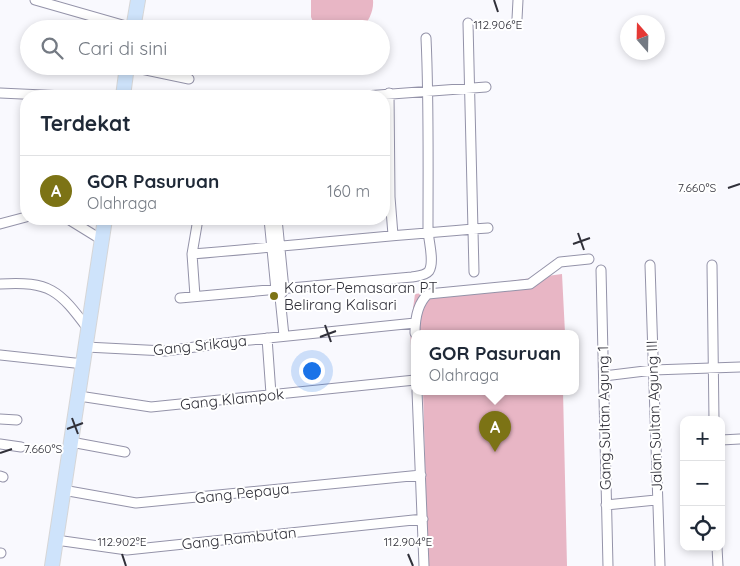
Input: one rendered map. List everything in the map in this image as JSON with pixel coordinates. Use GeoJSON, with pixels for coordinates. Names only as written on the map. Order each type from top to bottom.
{"type":"FeatureCollection","features":[{"type":"Feature","properties":{"kind":"main road"},"geometry":{"type":"LineString","coordinates":[[134,20],[138,0]]}},
{"type":"Feature","properties":{"kind":"main road"},"geometry":{"type":"LineString","coordinates":[[124,90],[126,75]]}},
{"type":"Feature","properties":{"kind":"main road"},"geometry":{"type":"LineString","coordinates":[[52,566],[104,225]]}},
{"type":"Feature","properties":{"kind":"street"},"geometry":{"type":"LineString","coordinates":[[35,0],[105,20]]}},
{"type":"Feature","properties":{"kind":"street"},"geometry":{"type":"LineString","coordinates":[[517,19],[518,0]]}},
{"type":"Feature","properties":{"kind":"street"},"geometry":{"type":"LineString","coordinates":[[468,23],[474,272]]}},
{"type":"Feature","properties":{"kind":"street"},"geometry":{"type":"LineString","coordinates":[[180,298],[280,292],[421,275],[430,269],[426,38]]}},
{"type":"Feature","properties":{"kind":"street"},"geometry":{"type":"LineString","coordinates":[[170,75],[189,79]]}},
{"type":"Feature","properties":{"kind":"street"},"geometry":{"type":"LineString","coordinates":[[390,94],[486,87]]}},
{"type":"Feature","properties":{"kind":"street"},"geometry":{"type":"LineString","coordinates":[[0,93],[20,94]]}},
{"type":"Feature","properties":{"kind":"street"},"geometry":{"type":"LineString","coordinates":[[0,224],[20,219]]}},
{"type":"Feature","properties":{"kind":"street"},"geometry":{"type":"LineString","coordinates":[[390,220],[392,235]]}},
{"type":"Feature","properties":{"kind":"street"},"geometry":{"type":"LineString","coordinates":[[78,225],[102,240]]}},
{"type":"Feature","properties":{"kind":"street"},"geometry":{"type":"LineString","coordinates":[[196,296],[192,254],[197,225]]}},
{"type":"Feature","properties":{"kind":"street"},"geometry":{"type":"LineString","coordinates":[[270,225],[276,248],[284,336]]}},
{"type":"Feature","properties":{"kind":"street"},"geometry":{"type":"LineString","coordinates":[[276,248],[278,225]]}},
{"type":"Feature","properties":{"kind":"street"},"geometry":{"type":"LineString","coordinates":[[192,254],[488,228]]}},
{"type":"Feature","properties":{"kind":"street"},"geometry":{"type":"LineString","coordinates":[[414,330],[411,324],[422,300],[428,294],[530,284],[560,262],[589,259]]}},
{"type":"Feature","properties":{"kind":"street","name":"Jalan Sultan Agung III"},"geometry":{"type":"LineString","coordinates":[[650,265],[656,500],[660,566]]}},
{"type":"Feature","properties":{"kind":"street"},"geometry":{"type":"LineString","coordinates":[[712,265],[714,416]]}},
{"type":"Feature","properties":{"kind":"street","name":"Gang Sultan Agung 1"},"geometry":{"type":"LineString","coordinates":[[601,270],[608,566]]}},
{"type":"Feature","properties":{"kind":"street"},"geometry":{"type":"LineString","coordinates":[[0,284],[20,283],[50,289],[69,303],[88,330]]}},
{"type":"Feature","properties":{"kind":"street","name":"Gang Srikaya"},"geometry":{"type":"LineString","coordinates":[[86,347],[156,351],[411,324]]}},
{"type":"Feature","properties":{"kind":"street"},"geometry":{"type":"LineString","coordinates":[[267,338],[272,394]]}},
{"type":"Feature","properties":{"kind":"street"},"geometry":{"type":"LineString","coordinates":[[0,355],[84,364]]}},
{"type":"Feature","properties":{"kind":"street"},"geometry":{"type":"LineString","coordinates":[[604,376],[653,370],[740,367]]}},
{"type":"Feature","properties":{"kind":"street","name":"Gang Klampok"},"geometry":{"type":"LineString","coordinates":[[79,396],[148,407],[411,381]]}},
{"type":"Feature","properties":{"kind":"street"},"geometry":{"type":"LineString","coordinates":[[417,395],[416,475],[418,519],[424,566]]}},
{"type":"Feature","properties":{"kind":"street"},"geometry":{"type":"LineString","coordinates":[[0,419],[17,420]]}},
{"type":"Feature","properties":{"kind":"street"},"geometry":{"type":"LineString","coordinates":[[725,440],[740,439]]}},
{"type":"Feature","properties":{"kind":"street"},"geometry":{"type":"LineString","coordinates":[[71,442],[126,452]]}},
{"type":"Feature","properties":{"kind":"street"},"geometry":{"type":"LineString","coordinates":[[0,444],[21,447]]}},
{"type":"Feature","properties":{"kind":"street","name":"Gang Pepaya"},"geometry":{"type":"LineString","coordinates":[[63,490],[132,502],[416,475]]}},
{"type":"Feature","properties":{"kind":"street"},"geometry":{"type":"LineString","coordinates":[[606,505],[656,500]]}},
{"type":"Feature","properties":{"kind":"street","name":"Gang Rambutan"},"geometry":{"type":"LineString","coordinates":[[56,540],[124,550],[418,519]]}},
{"type":"Feature","properties":{"kind":"street"},"geometry":{"type":"LineString","coordinates":[[717,551],[718,566]]}},
{"type":"Feature","properties":{"kind":"shaded area"},"geometry":{"type":"Polygon","coordinates":[[[311,0],[373,0],[372,12],[368,20],[312,20],[311,0]]]}},
{"type":"Feature","properties":{"kind":"shaded area"},"geometry":{"type":"Polygon","coordinates":[[[562,274],[565,330],[411,330],[411,345],[410,330],[415,294],[562,274]]]}},
{"type":"Feature","properties":{"kind":"shaded area"},"geometry":{"type":"Polygon","coordinates":[[[423,395],[563,395],[567,566],[428,566],[423,395]]]}},
{"type":"Feature","properties":{"kind":"place","name":"Kantor Pemasaran PT Belirang Kalisari"},"geometry":{"type":"Point","coordinates":[274,296]}},
{"type":"Feature","properties":{"kind":"place","name":"GOR Pasuruan"},"geometry":{"type":"Point","coordinates":[495,452]}}]}
